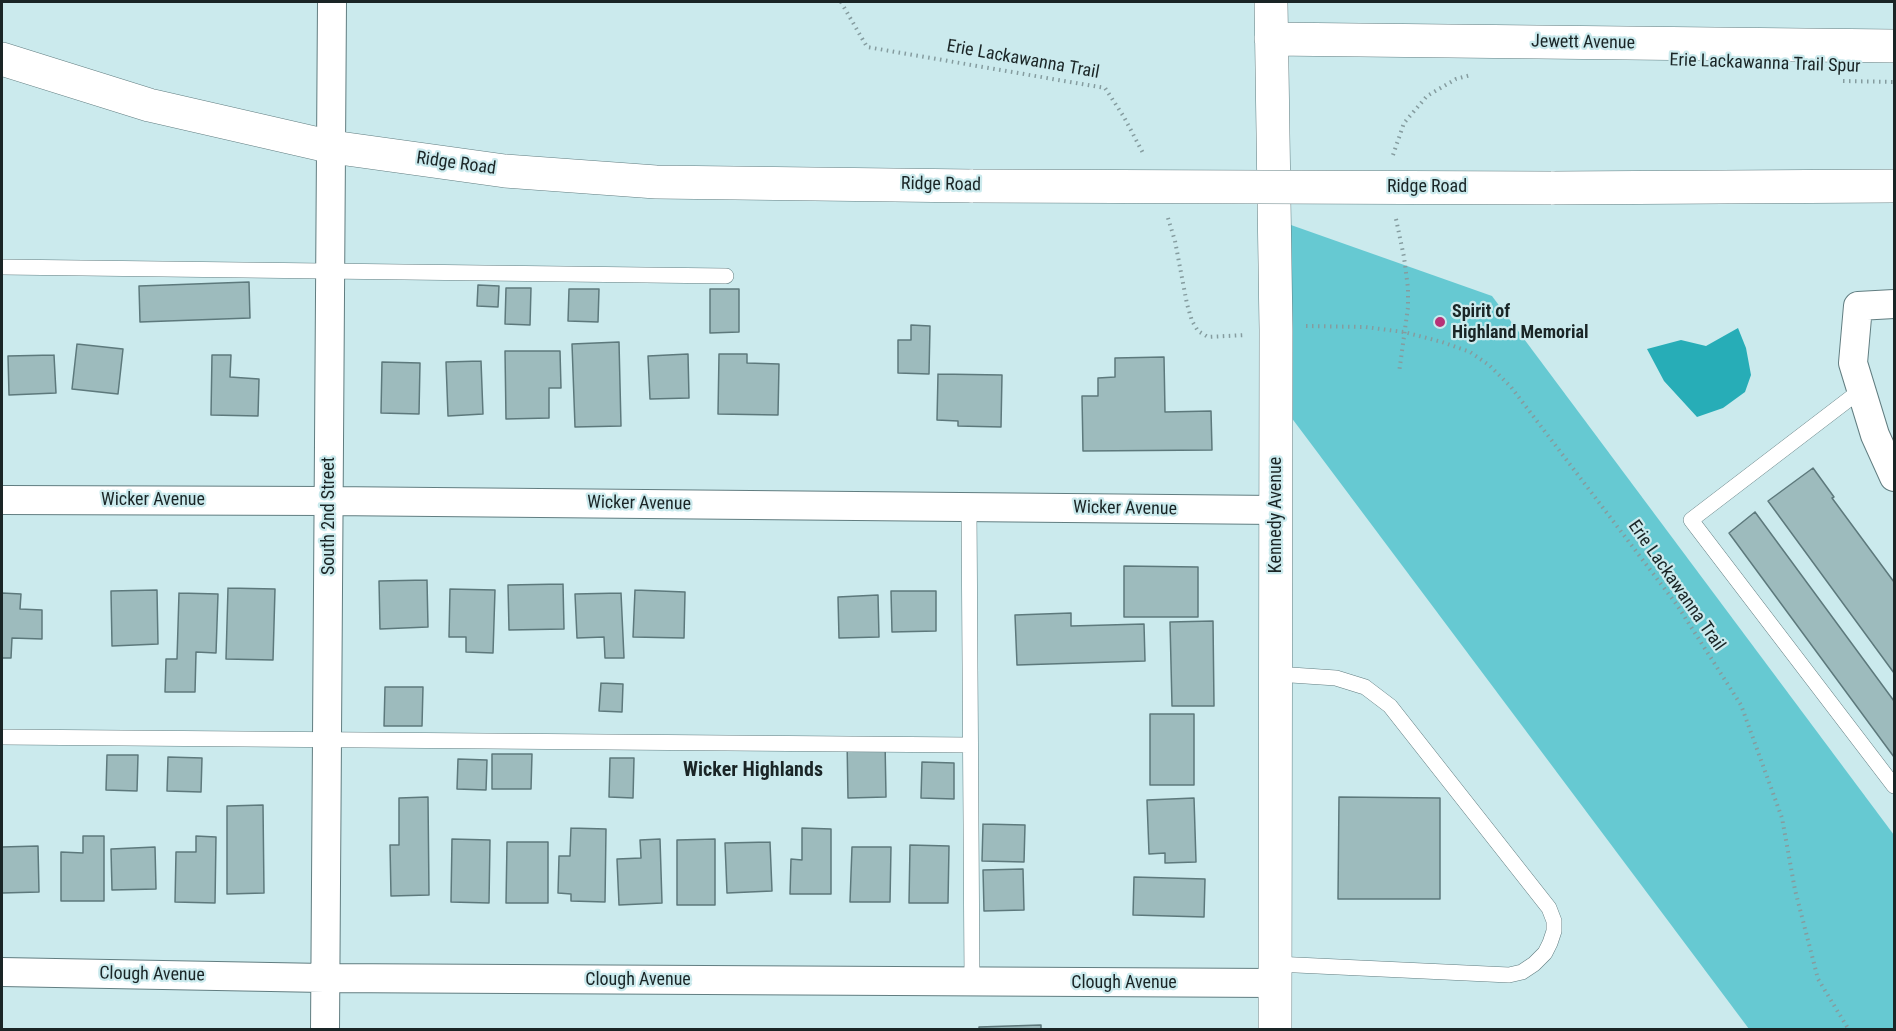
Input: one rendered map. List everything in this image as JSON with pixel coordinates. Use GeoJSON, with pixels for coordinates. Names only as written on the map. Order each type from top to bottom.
{"type":"FeatureCollection","features":[{"type":"Feature","properties":{"kind":"main road","name":"Kennedy Avenue"},"geometry":{"type":"LineString","coordinates":[[1271,2],[1277,510],[1275,1029]]}},
{"type":"Feature","properties":{"kind":"main road","name":"Jewett Avenue"},"geometry":{"type":"LineString","coordinates":[[1271,39],[1894,46]]}},
{"type":"Feature","properties":{"kind":"main road","name":"Ridge Road"},"geometry":{"type":"LineString","coordinates":[[2,59],[149,105],[332,147],[505,171],[623,180],[974,186],[1551,188],[1894,186]]}},
{"type":"Feature","properties":{"kind":"street","name":"South 2nd Street"},"geometry":{"type":"LineString","coordinates":[[325,1029],[332,2]]}},
{"type":"Feature","properties":{"kind":"street"},"geometry":{"type":"LineString","coordinates":[[1894,304],[1858,306],[1853,363],[1875,435],[1894,477]]}},
{"type":"Feature","properties":{"kind":"street","name":"Wicker Avenue"},"geometry":{"type":"LineString","coordinates":[[2,500],[1277,510]]}},
{"type":"Feature","properties":{"kind":"street","name":"Clough Avenue"},"geometry":{"type":"LineString","coordinates":[[2,972],[324,978],[972,982],[1275,974]]}},
{"type":"Feature","properties":{"kind":"lane"},"geometry":{"type":"LineString","coordinates":[[2,267],[726,276]]}},
{"type":"Feature","properties":{"kind":"lane"},"geometry":{"type":"LineString","coordinates":[[1861,390],[1691,520],[1894,786]]}},
{"type":"Feature","properties":{"kind":"lane"},"geometry":{"type":"LineString","coordinates":[[969,507],[972,982]]}},
{"type":"Feature","properties":{"kind":"lane"},"geometry":{"type":"LineString","coordinates":[[1275,974],[1509,975],[1522,972],[1534,964],[1545,953],[1554,931],[1554,921],[1549,908],[1390,706],[1365,687],[1336,678],[1276,674]]}},
{"type":"Feature","properties":{"kind":"lane"},"geometry":{"type":"LineString","coordinates":[[2,736],[970,745]]}},
{"type":"Feature","properties":{"kind":"path","name":"Erie Lackawanna Trail"},"geometry":{"type":"LineString","coordinates":[[841,2],[867,46],[1105,88],[1145,156]]}},
{"type":"Feature","properties":{"kind":"path"},"geometry":{"type":"LineString","coordinates":[[1392,166],[1393,154],[1404,123],[1427,96],[1456,79],[1473,75]]}},
{"type":"Feature","properties":{"kind":"path","name":"Erie Lackawanna Trail Spur"},"geometry":{"type":"LineString","coordinates":[[1838,80],[1894,82]]}},
{"type":"Feature","properties":{"kind":"path"},"geometry":{"type":"LineString","coordinates":[[1166,212],[1192,321],[1198,331],[1208,336],[1236,336]]}},
{"type":"Feature","properties":{"kind":"path"},"geometry":{"type":"LineString","coordinates":[[1395,215],[1408,288],[1408,307],[1399,373]]}},
{"type":"Feature","properties":{"kind":"path","name":"Erie Lackawanna Trail"},"geometry":{"type":"LineString","coordinates":[[1306,326],[1365,327],[1404,332],[1442,342],[1470,352],[1489,364],[1511,387],[1677,605],[1741,705],[1782,818],[1795,890],[1818,979],[1849,1029]]}},
{"type":"Feature","properties":{"kind":"shaded area"},"geometry":{"type":"Polygon","coordinates":[[[1274,219],[1492,296],[1894,835],[1894,1029],[1749,1029],[1276,397],[1274,219]]]}},
{"type":"Feature","properties":{"kind":"shaded area"},"geometry":{"type":"Polygon","coordinates":[[[1738,328],[1746,348],[1751,375],[1745,392],[1723,408],[1697,417],[1664,381],[1647,349],[1681,340],[1706,346],[1738,328]]]}},
{"type":"Feature","properties":{"kind":"building"},"geometry":{"type":"Polygon","coordinates":[[[249,282],[250,318],[140,322],[139,286],[249,282]]]}},
{"type":"Feature","properties":{"kind":"building"},"geometry":{"type":"Polygon","coordinates":[[[478,285],[499,286],[498,307],[477,306],[478,285]]]}},
{"type":"Feature","properties":{"kind":"building"},"geometry":{"type":"Polygon","coordinates":[[[506,288],[531,288],[530,325],[505,324],[506,288]]]}},
{"type":"Feature","properties":{"kind":"building"},"geometry":{"type":"Polygon","coordinates":[[[569,289],[599,289],[598,322],[568,321],[569,289]]]}},
{"type":"Feature","properties":{"kind":"building"},"geometry":{"type":"Polygon","coordinates":[[[710,289],[739,289],[739,332],[710,333],[710,289]]]}},
{"type":"Feature","properties":{"kind":"building"},"geometry":{"type":"Polygon","coordinates":[[[911,325],[930,326],[929,374],[898,373],[898,340],[911,340],[911,325]]]}},
{"type":"Feature","properties":{"kind":"building"},"geometry":{"type":"Polygon","coordinates":[[[619,342],[621,426],[575,427],[572,344],[619,342]]]}},
{"type":"Feature","properties":{"kind":"building"},"geometry":{"type":"Polygon","coordinates":[[[77,344],[123,349],[118,394],[72,389],[77,344]]]}},
{"type":"Feature","properties":{"kind":"building"},"geometry":{"type":"Polygon","coordinates":[[[505,351],[560,351],[561,388],[549,388],[549,418],[506,419],[505,351]]]}},
{"type":"Feature","properties":{"kind":"building"},"geometry":{"type":"Polygon","coordinates":[[[688,354],[689,398],[650,399],[648,356],[688,354]]]}},
{"type":"Feature","properties":{"kind":"building"},"geometry":{"type":"Polygon","coordinates":[[[719,354],[747,354],[747,363],[779,364],[778,415],[718,414],[719,354]]]}},
{"type":"Feature","properties":{"kind":"building"},"geometry":{"type":"Polygon","coordinates":[[[54,355],[56,393],[9,395],[8,356],[54,355]]]}},
{"type":"Feature","properties":{"kind":"building"},"geometry":{"type":"Polygon","coordinates":[[[212,355],[231,355],[230,377],[259,379],[258,416],[211,415],[212,355]]]}},
{"type":"Feature","properties":{"kind":"building"},"geometry":{"type":"Polygon","coordinates":[[[1164,357],[1165,412],[1211,411],[1212,450],[1083,451],[1082,396],[1098,396],[1098,378],[1115,377],[1115,358],[1164,357]]]}},
{"type":"Feature","properties":{"kind":"building"},"geometry":{"type":"Polygon","coordinates":[[[481,361],[483,414],[448,416],[446,362],[481,361]]]}},
{"type":"Feature","properties":{"kind":"building"},"geometry":{"type":"Polygon","coordinates":[[[382,362],[420,363],[419,414],[381,413],[382,362]]]}},
{"type":"Feature","properties":{"kind":"building"},"geometry":{"type":"Polygon","coordinates":[[[938,374],[1002,375],[1001,427],[958,426],[958,421],[937,420],[938,374]]]}},
{"type":"Feature","properties":{"kind":"building"},"geometry":{"type":"Polygon","coordinates":[[[1813,468],[1834,497],[1832,498],[1894,582],[1894,673],[1768,501],[1813,468]]]}},
{"type":"Feature","properties":{"kind":"building"},"geometry":{"type":"Polygon","coordinates":[[[1755,512],[1894,701],[1894,757],[1729,533],[1755,512]]]}},
{"type":"Feature","properties":{"kind":"building"},"geometry":{"type":"Polygon","coordinates":[[[1124,566],[1198,567],[1198,617],[1124,617],[1124,566]]]}},
{"type":"Feature","properties":{"kind":"building"},"geometry":{"type":"Polygon","coordinates":[[[427,580],[428,627],[380,629],[379,581],[427,580]]]}},
{"type":"Feature","properties":{"kind":"building"},"geometry":{"type":"Polygon","coordinates":[[[563,584],[564,629],[509,630],[508,585],[563,584]]]}},
{"type":"Feature","properties":{"kind":"building"},"geometry":{"type":"Polygon","coordinates":[[[228,588],[275,589],[273,660],[226,659],[228,588]]]}},
{"type":"Feature","properties":{"kind":"building"},"geometry":{"type":"Polygon","coordinates":[[[450,589],[495,590],[493,653],[466,652],[466,637],[449,637],[450,589]]]}},
{"type":"Feature","properties":{"kind":"building"},"geometry":{"type":"Polygon","coordinates":[[[157,590],[158,644],[112,646],[111,591],[157,590]]]}},
{"type":"Feature","properties":{"kind":"building"},"geometry":{"type":"Polygon","coordinates":[[[635,590],[685,592],[684,638],[633,637],[635,590]]]}},
{"type":"Feature","properties":{"kind":"building"},"geometry":{"type":"Polygon","coordinates":[[[891,591],[936,591],[936,631],[892,632],[891,591]]]}},
{"type":"Feature","properties":{"kind":"building"},"geometry":{"type":"Polygon","coordinates":[[[2,593],[21,594],[20,609],[42,610],[42,639],[12,638],[11,658],[2,658],[2,593]]]}},
{"type":"Feature","properties":{"kind":"building"},"geometry":{"type":"Polygon","coordinates":[[[179,593],[218,594],[216,653],[196,652],[195,692],[165,692],[166,659],[177,659],[179,593]]]}},
{"type":"Feature","properties":{"kind":"building"},"geometry":{"type":"Polygon","coordinates":[[[621,593],[624,658],[605,658],[604,637],[577,638],[575,594],[621,593]]]}},
{"type":"Feature","properties":{"kind":"building"},"geometry":{"type":"Polygon","coordinates":[[[878,595],[879,637],[839,638],[838,597],[878,595]]]}},
{"type":"Feature","properties":{"kind":"building"},"geometry":{"type":"Polygon","coordinates":[[[1071,613],[1071,626],[1144,624],[1145,661],[1017,665],[1015,615],[1071,613]]]}},
{"type":"Feature","properties":{"kind":"building"},"geometry":{"type":"Polygon","coordinates":[[[1213,621],[1214,706],[1172,706],[1170,622],[1213,621]]]}},
{"type":"Feature","properties":{"kind":"building"},"geometry":{"type":"Polygon","coordinates":[[[601,683],[623,684],[622,712],[599,711],[601,683]]]}},
{"type":"Feature","properties":{"kind":"building"},"geometry":{"type":"Polygon","coordinates":[[[385,687],[423,687],[422,726],[384,726],[385,687]]]}},
{"type":"Feature","properties":{"kind":"building"},"geometry":{"type":"Polygon","coordinates":[[[1150,714],[1194,714],[1194,785],[1150,785],[1150,714]]]}},
{"type":"Feature","properties":{"kind":"building"},"geometry":{"type":"Polygon","coordinates":[[[847,740],[885,740],[886,797],[848,798],[847,740]]]}},
{"type":"Feature","properties":{"kind":"building"},"geometry":{"type":"Polygon","coordinates":[[[492,754],[532,754],[531,789],[492,789],[492,754]]]}},
{"type":"Feature","properties":{"kind":"building"},"geometry":{"type":"Polygon","coordinates":[[[107,755],[138,755],[137,791],[106,790],[107,755]]]}},
{"type":"Feature","properties":{"kind":"building"},"geometry":{"type":"Polygon","coordinates":[[[168,757],[202,758],[201,792],[167,791],[168,757]]]}},
{"type":"Feature","properties":{"kind":"building"},"geometry":{"type":"Polygon","coordinates":[[[610,758],[634,758],[633,798],[609,797],[610,758]]]}},
{"type":"Feature","properties":{"kind":"building"},"geometry":{"type":"Polygon","coordinates":[[[458,759],[487,760],[486,790],[457,789],[458,759]]]}},
{"type":"Feature","properties":{"kind":"building"},"geometry":{"type":"Polygon","coordinates":[[[922,762],[954,763],[954,799],[921,798],[922,762]]]}},
{"type":"Feature","properties":{"kind":"building"},"geometry":{"type":"Polygon","coordinates":[[[428,797],[429,895],[391,896],[390,845],[399,845],[399,798],[428,797]]]}},
{"type":"Feature","properties":{"kind":"building"},"geometry":{"type":"Polygon","coordinates":[[[1339,797],[1440,798],[1440,899],[1338,899],[1339,797]]]}},
{"type":"Feature","properties":{"kind":"building"},"geometry":{"type":"Polygon","coordinates":[[[1194,798],[1196,862],[1165,863],[1165,853],[1149,854],[1147,800],[1194,798]]]}},
{"type":"Feature","properties":{"kind":"building"},"geometry":{"type":"Polygon","coordinates":[[[263,805],[264,893],[227,894],[227,806],[263,805]]]}},
{"type":"Feature","properties":{"kind":"building"},"geometry":{"type":"Polygon","coordinates":[[[983,824],[1025,825],[1024,862],[982,861],[983,824]]]}},
{"type":"Feature","properties":{"kind":"building"},"geometry":{"type":"Polygon","coordinates":[[[571,828],[606,829],[605,902],[571,901],[571,894],[558,893],[559,856],[570,856],[571,828]]]}},
{"type":"Feature","properties":{"kind":"building"},"geometry":{"type":"Polygon","coordinates":[[[802,828],[831,829],[831,894],[790,894],[791,859],[802,860],[802,828]]]}},
{"type":"Feature","properties":{"kind":"building"},"geometry":{"type":"Polygon","coordinates":[[[83,836],[104,836],[104,901],[61,901],[61,852],[83,853],[83,836]]]}},
{"type":"Feature","properties":{"kind":"building"},"geometry":{"type":"Polygon","coordinates":[[[196,836],[216,837],[215,903],[175,902],[176,852],[196,852],[196,836]]]}},
{"type":"Feature","properties":{"kind":"building"},"geometry":{"type":"Polygon","coordinates":[[[452,839],[490,840],[489,903],[451,902],[452,839]]]}},
{"type":"Feature","properties":{"kind":"building"},"geometry":{"type":"Polygon","coordinates":[[[660,839],[662,903],[619,905],[617,859],[641,858],[640,840],[660,839]]]}},
{"type":"Feature","properties":{"kind":"building"},"geometry":{"type":"Polygon","coordinates":[[[715,839],[715,905],[677,905],[677,840],[715,839]]]}},
{"type":"Feature","properties":{"kind":"building"},"geometry":{"type":"Polygon","coordinates":[[[507,842],[548,842],[548,903],[506,903],[507,842]]]}},
{"type":"Feature","properties":{"kind":"building"},"geometry":{"type":"Polygon","coordinates":[[[770,842],[772,891],[727,893],[725,843],[770,842]]]}},
{"type":"Feature","properties":{"kind":"building"},"geometry":{"type":"Polygon","coordinates":[[[910,845],[949,846],[948,903],[909,903],[910,845]]]}},
{"type":"Feature","properties":{"kind":"building"},"geometry":{"type":"Polygon","coordinates":[[[38,846],[39,892],[2,893],[2,847],[38,846]]]}},
{"type":"Feature","properties":{"kind":"building"},"geometry":{"type":"Polygon","coordinates":[[[155,847],[156,889],[112,890],[111,849],[155,847]]]}},
{"type":"Feature","properties":{"kind":"building"},"geometry":{"type":"Polygon","coordinates":[[[852,847],[891,847],[890,902],[850,902],[852,847]]]}},
{"type":"Feature","properties":{"kind":"building"},"geometry":{"type":"Polygon","coordinates":[[[1023,869],[1024,910],[984,911],[983,870],[1023,869]]]}},
{"type":"Feature","properties":{"kind":"building"},"geometry":{"type":"Polygon","coordinates":[[[1134,877],[1205,879],[1204,917],[1133,915],[1134,877]]]}},
{"type":"Feature","properties":{"kind":"building"},"geometry":{"type":"Polygon","coordinates":[[[1041,1025],[1041,1030],[979,1030],[979,1027],[1041,1025]]]}},
{"type":"Feature","properties":{"kind":"place","name":"Spirit of Highland Memorial"},"geometry":{"type":"Point","coordinates":[1440,322]}},
{"type":"Feature","properties":{"kind":"district","name":"Wicker Highlands"},"geometry":{"type":"Point","coordinates":[753,771]}}]}
